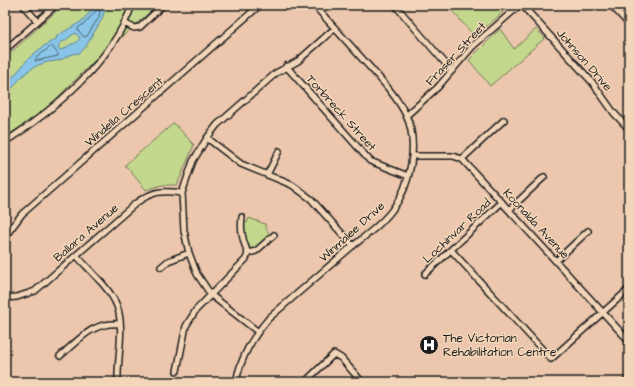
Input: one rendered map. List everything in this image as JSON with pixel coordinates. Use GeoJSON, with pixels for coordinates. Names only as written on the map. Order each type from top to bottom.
{"type":"FeatureCollection","features":[{"type":"Feature","properties":{"kind":"street"},"geometry":{"type":"LineString","coordinates":[[23,5],[37,21]]}},
{"type":"Feature","properties":{"kind":"street"},"geometry":{"type":"LineString","coordinates":[[5,50],[56,5]]}},
{"type":"Feature","properties":{"kind":"street"},"geometry":{"type":"LineString","coordinates":[[5,142],[35,122],[55,106],[79,83],[100,59],[118,34],[132,5]]}},
{"type":"Feature","properties":{"kind":"street"},"geometry":{"type":"LineString","coordinates":[[124,23],[134,28],[140,27],[163,5]]}},
{"type":"Feature","properties":{"kind":"street","name":"Windella Crescent"},"geometry":{"type":"LineString","coordinates":[[5,238],[22,214],[260,5]]}},
{"type":"Feature","properties":{"kind":"street","name":"Winmalee Drive"},"geometry":{"type":"LineString","coordinates":[[236,382],[243,356],[257,331],[268,318],[374,228],[392,210],[403,192],[408,176],[412,156],[411,134],[406,116],[398,101],[314,5]]}},
{"type":"Feature","properties":{"kind":"street"},"geometry":{"type":"LineString","coordinates":[[395,5],[452,71]]}},
{"type":"Feature","properties":{"kind":"street","name":"Fraser Street"},"geometry":{"type":"LineString","coordinates":[[406,116],[429,97],[473,46],[521,5]]}},
{"type":"Feature","properties":{"kind":"street","name":"Johnson Drive"},"geometry":{"type":"LineString","coordinates":[[521,5],[592,82],[614,113],[629,129]]}},
{"type":"Feature","properties":{"kind":"street"},"geometry":{"type":"LineString","coordinates":[[611,5],[629,24]]}},
{"type":"Feature","properties":{"kind":"street"},"geometry":{"type":"LineString","coordinates":[[257,331],[211,295],[197,274],[189,253],[184,231],[182,193],[193,161],[217,125],[276,73],[286,66],[298,61],[335,28]]}},
{"type":"Feature","properties":{"kind":"street","name":"Torbreck Street"},"geometry":{"type":"LineString","coordinates":[[286,66],[370,161],[408,176]]}},
{"type":"Feature","properties":{"kind":"street"},"geometry":{"type":"LineString","coordinates":[[412,156],[453,156],[462,158],[504,120]]}},
{"type":"Feature","properties":{"kind":"street"},"geometry":{"type":"LineString","coordinates":[[207,138],[241,164],[292,185],[311,199],[353,246]]}},
{"type":"Feature","properties":{"kind":"street"},"geometry":{"type":"LineString","coordinates":[[267,175],[278,151]]}},
{"type":"Feature","properties":{"kind":"street","name":"Koonalda Avenue"},"geometry":{"type":"LineString","coordinates":[[462,158],[629,341]]}},
{"type":"Feature","properties":{"kind":"street"},"geometry":{"type":"LineString","coordinates":[[509,210],[544,177]]}},
{"type":"Feature","properties":{"kind":"street","name":"Ballara Avenue"},"geometry":{"type":"LineString","coordinates":[[5,298],[17,297],[35,291],[147,195],[166,190],[182,193]]}},
{"type":"Feature","properties":{"kind":"street","name":"Lochinvar Road"},"geometry":{"type":"LineString","coordinates":[[425,274],[502,202]]}},
{"type":"Feature","properties":{"kind":"street"},"geometry":{"type":"LineString","coordinates":[[177,371],[186,326],[196,310],[246,259],[248,253],[243,242],[241,229],[242,217]]}},
{"type":"Feature","properties":{"kind":"street"},"geometry":{"type":"LineString","coordinates":[[556,261],[588,231]]}},
{"type":"Feature","properties":{"kind":"street"},"geometry":{"type":"LineString","coordinates":[[248,253],[256,251],[274,235]]}},
{"type":"Feature","properties":{"kind":"street"},"geometry":{"type":"LineString","coordinates":[[451,250],[552,359],[629,288]]}},
{"type":"Feature","properties":{"kind":"street"},"geometry":{"type":"LineString","coordinates":[[161,268],[168,261],[189,253]]}},
{"type":"Feature","properties":{"kind":"street"},"geometry":{"type":"LineString","coordinates":[[77,256],[110,292],[117,306],[120,324],[118,382]]}},
{"type":"Feature","properties":{"kind":"street"},"geometry":{"type":"LineString","coordinates":[[60,356],[87,332],[100,325],[120,324]]}},
{"type":"Feature","properties":{"kind":"street"},"geometry":{"type":"LineString","coordinates":[[305,382],[334,354],[341,358],[362,382]]}},
{"type":"Feature","properties":{"kind":"street"},"geometry":{"type":"LineString","coordinates":[[625,382],[629,378]]}},
{"type":"Feature","properties":{"kind":"green space"},"geometry":{"type":"Polygon","coordinates":[[[63,5],[158,5],[93,62],[44,111],[5,137],[5,58],[63,5]]]}},
{"type":"Feature","properties":{"kind":"green space"},"geometry":{"type":"Polygon","coordinates":[[[447,5],[496,5],[503,12],[475,37],[447,5]]]}},
{"type":"Feature","properties":{"kind":"green space"},"geometry":{"type":"Polygon","coordinates":[[[500,29],[514,49],[536,29],[545,38],[490,86],[469,60],[500,29]]]}},
{"type":"Feature","properties":{"kind":"green space"},"geometry":{"type":"Polygon","coordinates":[[[174,123],[194,145],[177,185],[162,185],[146,190],[125,165],[174,123]]]}},
{"type":"Feature","properties":{"kind":"green space"},"geometry":{"type":"Polygon","coordinates":[[[249,218],[265,224],[269,234],[262,243],[252,250],[247,241],[243,224],[245,222],[247,223],[249,218]]]}},
{"type":"Feature","properties":{"kind":"water"},"geometry":{"type":"Polygon","coordinates":[[[96,5],[106,6],[102,19],[86,46],[80,53],[72,54],[58,61],[46,62],[38,65],[21,77],[5,100],[5,85],[27,60],[41,48],[56,39],[57,36],[82,21],[96,5]],[[75,33],[61,42],[58,47],[60,50],[76,43],[80,38],[75,33]]]}},
{"type":"Feature","properties":{"kind":"place","name":"The Victorian Rehabilitation Centre"},"geometry":{"type":"Point","coordinates":[429,345]}}]}
